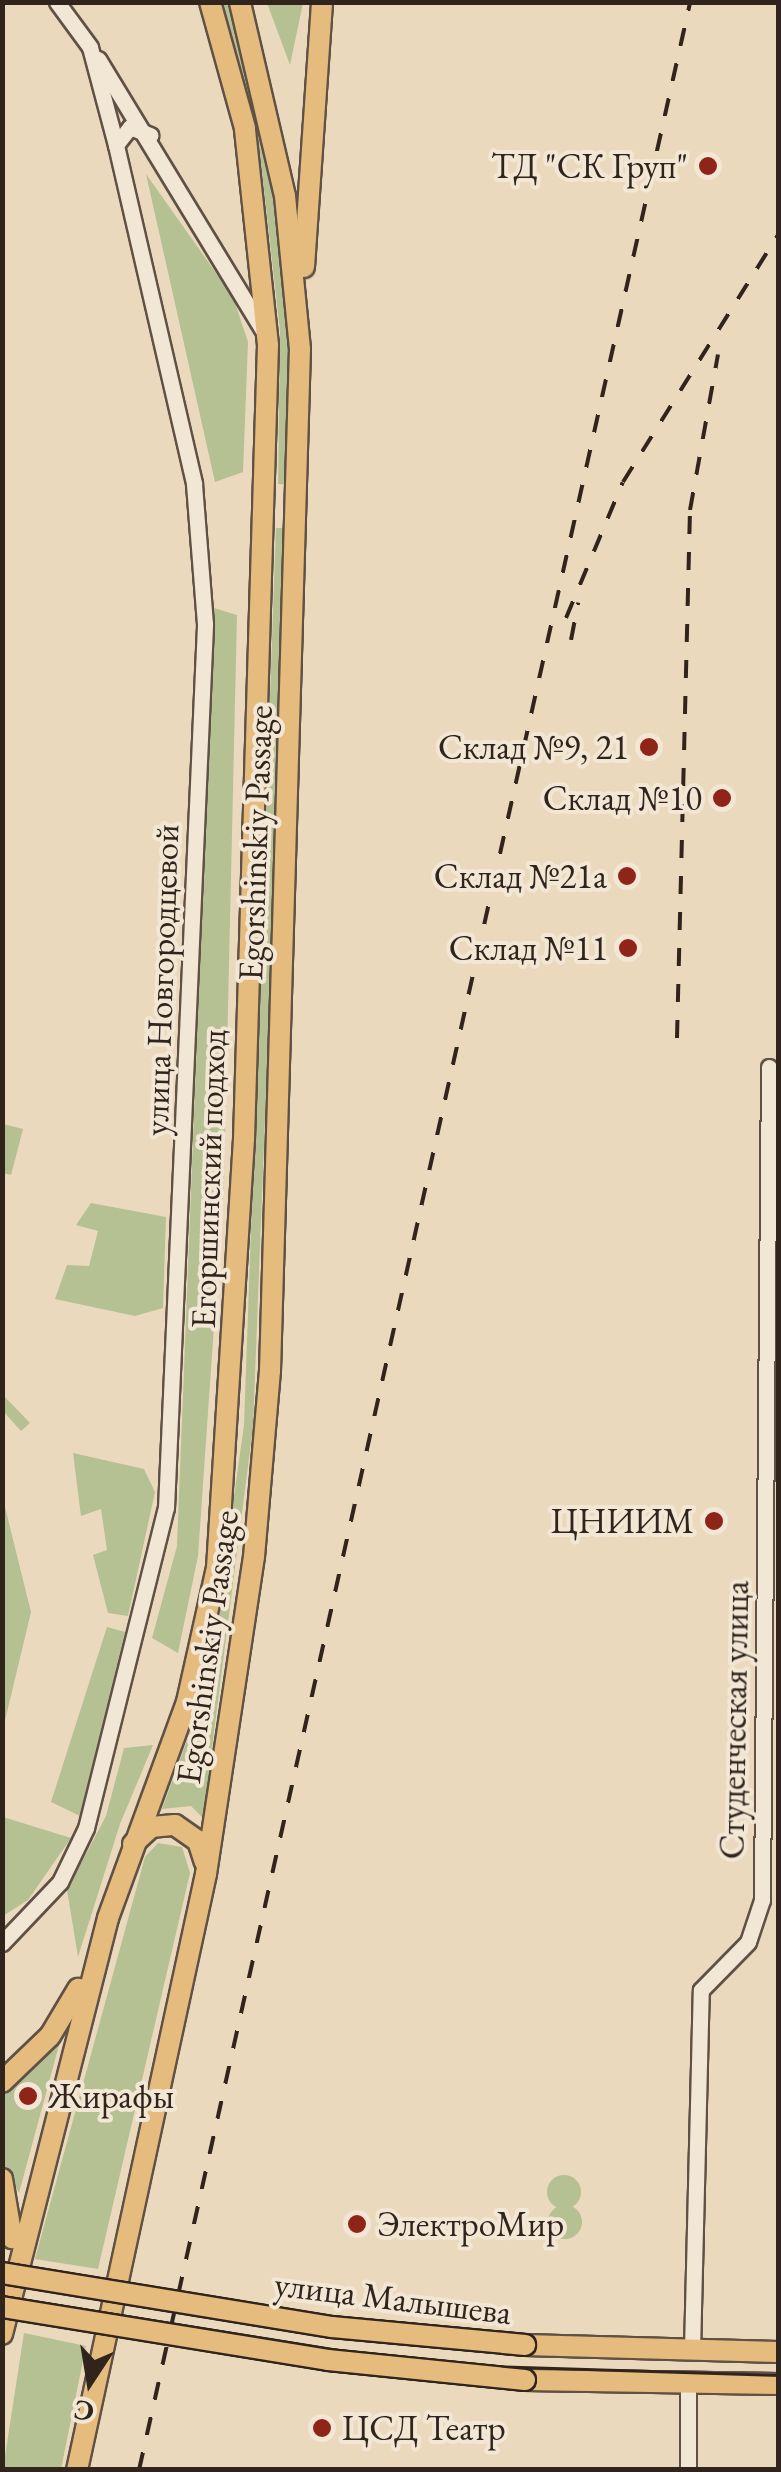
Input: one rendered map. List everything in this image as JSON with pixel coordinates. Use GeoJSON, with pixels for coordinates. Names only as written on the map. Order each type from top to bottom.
{"type":"FeatureCollection","features":[{"type":"Feature","properties":{"kind":"main road","name":"Егоршинский подход"},"geometry":{"type":"LineString","coordinates":[[3,2330],[8,2266],[108,1918],[187,1702],[217,1568],[240,1232],[268,346],[245,128],[210,2]]}},
{"type":"Feature","properties":{"kind":"main road"},"geometry":{"type":"LineString","coordinates":[[240,2],[285,196],[300,349]]}},
{"type":"Feature","properties":{"kind":"main road"},"geometry":{"type":"LineString","coordinates":[[300,349],[322,2]]}},
{"type":"Feature","properties":{"kind":"main road","name":"Egorshinskiy Passage"},"geometry":{"type":"LineString","coordinates":[[206,1874],[254,1557],[270,1372],[300,349]]}},
{"type":"Feature","properties":{"kind":"main road"},"geometry":{"type":"LineString","coordinates":[[77,2470],[206,1874],[198,1841],[175,1825],[143,1832],[128,1856]]}},
{"type":"Feature","properties":{"kind":"main road"},"geometry":{"type":"LineString","coordinates":[[2,2082],[61,2022],[108,1918]]}},
{"type":"Feature","properties":{"kind":"main road"},"geometry":{"type":"LineString","coordinates":[[2,2178],[8,2266]]}},
{"type":"Feature","properties":{"kind":"main road","name":"улица Малышева"},"geometry":{"type":"LineString","coordinates":[[8,2266],[332,2328],[525,2346],[778,2352]]}},
{"type":"Feature","properties":{"kind":"main road","name":"улица Малышева"},"geometry":{"type":"LineString","coordinates":[[2,2306],[328,2360],[525,2380],[778,2384]]}},
{"type":"Feature","properties":{"kind":"street","name":"улица Новгородцевой"},"geometry":{"type":"LineString","coordinates":[[2,1943],[60,1882],[86,1828],[160,1544],[170,1459],[205,593],[194,483],[116,145],[90,48],[57,2]]}},
{"type":"Feature","properties":{"kind":"street"},"geometry":{"type":"LineString","coordinates":[[90,48],[152,137],[268,346]]}},
{"type":"Feature","properties":{"kind":"street"},"geometry":{"type":"LineString","coordinates":[[116,145],[130,128],[152,137]]}},
{"type":"Feature","properties":{"kind":"street","name":"Студенческая улица"},"geometry":{"type":"LineString","coordinates":[[692,2350],[701,1990],[753,1934],[770,1875],[769,1067]]}},
{"type":"Feature","properties":{"kind":"street"},"geometry":{"type":"LineString","coordinates":[[688,2383],[688,2470]]}},
{"type":"Feature","properties":{"kind":"green space"},"geometry":{"type":"Polygon","coordinates":[[[221,3],[233,3],[272,160],[291,330],[290,485],[278,484],[280,331],[261,163],[221,3]]]}},
{"type":"Feature","properties":{"kind":"green space"},"geometry":{"type":"Polygon","coordinates":[[[267,3],[303,3],[290,65],[267,3]]]}},
{"type":"Feature","properties":{"kind":"green space"},"geometry":{"type":"Polygon","coordinates":[[[146,174],[233,297],[248,342],[243,472],[215,482],[146,174]]]}},
{"type":"Feature","properties":{"kind":"green space"},"geometry":{"type":"Polygon","coordinates":[[[276,528],[288,528],[253,1427],[203,1818],[191,1806],[162,1809],[208,1683],[244,1425],[276,528]]]}},
{"type":"Feature","properties":{"kind":"green space"},"geometry":{"type":"Polygon","coordinates":[[[214,608],[237,615],[224,1183],[198,1556],[178,1653],[152,1638],[177,1546],[214,608]]]}},
{"type":"Feature","properties":{"kind":"green space"},"geometry":{"type":"Polygon","coordinates":[[[3,1124],[23,1129],[11,1175],[3,1173],[3,1124]]]}},
{"type":"Feature","properties":{"kind":"green space"},"geometry":{"type":"Polygon","coordinates":[[[91,1203],[166,1217],[163,1308],[135,1316],[55,1299],[67,1265],[89,1266],[98,1231],[76,1225],[91,1203]]]}},
{"type":"Feature","properties":{"kind":"green space"},"geometry":{"type":"Polygon","coordinates":[[[3,1395],[30,1423],[21,1431],[3,1411],[3,1395]]]}},
{"type":"Feature","properties":{"kind":"green space"},"geometry":{"type":"Polygon","coordinates":[[[73,1453],[144,1469],[155,1492],[128,1616],[108,1613],[93,1555],[107,1550],[101,1509],[81,1516],[73,1453]]]}},
{"type":"Feature","properties":{"kind":"green space"},"geometry":{"type":"Polygon","coordinates":[[[3,1499],[31,1612],[3,1729],[3,1499]]]}},
{"type":"Feature","properties":{"kind":"green space"},"geometry":{"type":"Polygon","coordinates":[[[107,1627],[125,1632],[80,1816],[51,1802],[107,1627]]]}},
{"type":"Feature","properties":{"kind":"green space"},"geometry":{"type":"Polygon","coordinates":[[[153,1745],[120,1824],[78,1957],[67,1890],[106,1816],[124,1748],[153,1745]]]}},
{"type":"Feature","properties":{"kind":"green space"},"geometry":{"type":"Polygon","coordinates":[[[3,1817],[71,1838],[28,1900],[3,1916],[3,1817]]]}},
{"type":"Feature","properties":{"kind":"green space"},"geometry":{"type":"Polygon","coordinates":[[[158,1843],[182,1847],[190,1873],[98,2269],[35,2259],[145,1857],[158,1843]]]}},
{"type":"Feature","properties":{"kind":"green space"},"geometry":{"type":"Polygon","coordinates":[[[62,2034],[19,2193],[3,2166],[2,2098],[62,2034]]]}},
{"type":"Feature","properties":{"kind":"green space"},"geometry":{"type":"Polygon","coordinates":[[[564,2175],[576,2180],[581,2192],[576,2204],[564,2209],[552,2204],[547,2192],[552,2180],[564,2175]]]}},
{"type":"Feature","properties":{"kind":"green space"},"geometry":{"type":"Polygon","coordinates":[[[565,2205],[577,2210],[582,2222],[577,2234],[565,2239],[553,2234],[548,2222],[553,2210],[565,2205]]]}},
{"type":"Feature","properties":{"kind":"green space"},"geometry":{"type":"Polygon","coordinates":[[[24,2333],[86,2346],[61,2469],[3,2469],[24,2333]]]}},
{"type":"Feature","properties":{"kind":"tram line"},"geometry":{"type":"LineString","coordinates":[[2,2296],[426,2364],[778,2375]]}},
{"type":"Feature","properties":{"kind":"railway"},"geometry":{"type":"LineString","coordinates":[[139,2470],[690,2]]}},
{"type":"Feature","properties":{"kind":"railway"},"geometry":{"type":"LineString","coordinates":[[566,618],[623,482],[778,235]]}},
{"type":"Feature","properties":{"kind":"railway"},"geometry":{"type":"LineString","coordinates":[[677,1038],[690,510],[718,355]]}},
{"type":"Feature","properties":{"kind":"railway"},"geometry":{"type":"LineString","coordinates":[[571,640],[578,603]]}},
{"type":"Feature","properties":{"kind":"place","name":"ТД \"СК Груп\""},"geometry":{"type":"Point","coordinates":[708,166]}},
{"type":"Feature","properties":{"kind":"place","name":"Склад №9, 21"},"geometry":{"type":"Point","coordinates":[649,747]}},
{"type":"Feature","properties":{"kind":"place","name":"Склад №10"},"geometry":{"type":"Point","coordinates":[722,798]}},
{"type":"Feature","properties":{"kind":"place","name":"Склад №21а"},"geometry":{"type":"Point","coordinates":[627,876]}},
{"type":"Feature","properties":{"kind":"place","name":"Склад №11"},"geometry":{"type":"Point","coordinates":[628,948]}},
{"type":"Feature","properties":{"kind":"place","name":"ЦНИИМ"},"geometry":{"type":"Point","coordinates":[714,1521]}},
{"type":"Feature","properties":{"kind":"place","name":"Жирафы"},"geometry":{"type":"Point","coordinates":[28,2096]}},
{"type":"Feature","properties":{"kind":"place","name":"ЭлектроМир"},"geometry":{"type":"Point","coordinates":[357,2224]}},
{"type":"Feature","properties":{"kind":"place","name":"ЦСД Театр"},"geometry":{"type":"Point","coordinates":[322,2428]}}]}
